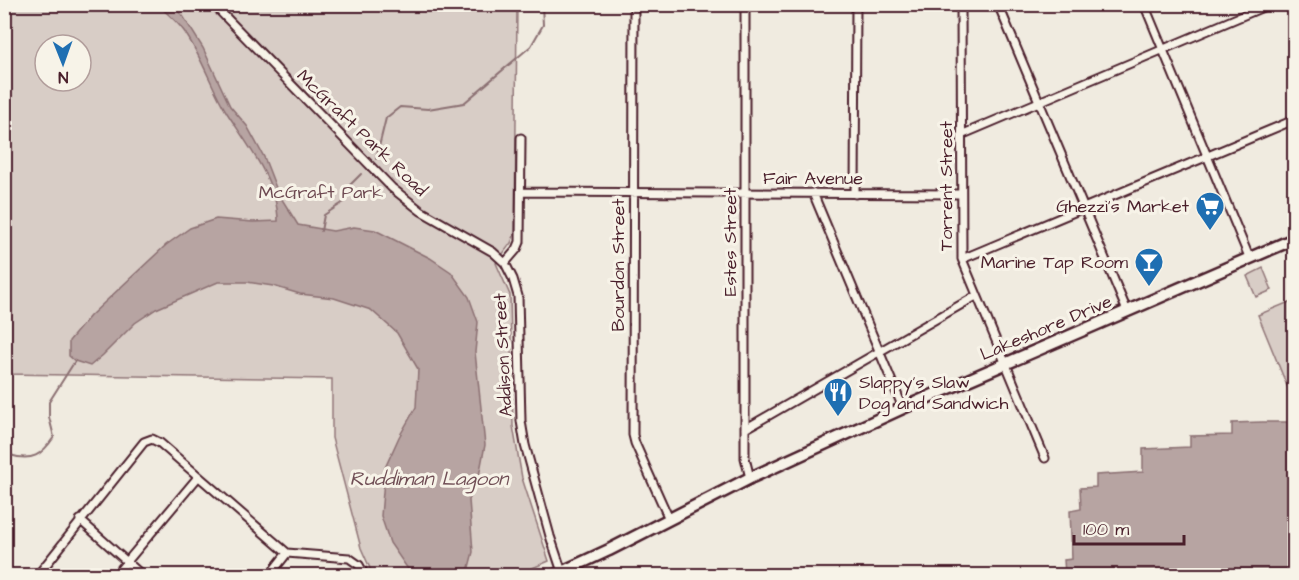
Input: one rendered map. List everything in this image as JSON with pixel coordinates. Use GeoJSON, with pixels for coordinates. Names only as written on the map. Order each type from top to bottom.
{"type":"FeatureCollection","features":[{"type":"Feature","properties":{"kind":"main road","name":"Lakeshore Drive"},"geometry":{"type":"LineString","coordinates":[[557,574],[750,478],[903,408],[1294,239]]}},
{"type":"Feature","properties":{"kind":"street","name":"McGraft Park Road"},"geometry":{"type":"LineString","coordinates":[[213,4],[392,189],[421,211],[481,244],[505,263]]}},
{"type":"Feature","properties":{"kind":"street","name":"Bourdon Street"},"geometry":{"type":"LineString","coordinates":[[634,4],[633,435],[669,519]]}},
{"type":"Feature","properties":{"kind":"street","name":"Estes Street"},"geometry":{"type":"LineString","coordinates":[[745,4],[745,462],[750,478]]}},
{"type":"Feature","properties":{"kind":"street"},"geometry":{"type":"LineString","coordinates":[[855,194],[856,4]]}},
{"type":"Feature","properties":{"kind":"street","name":"Torrent Street"},"geometry":{"type":"LineString","coordinates":[[961,4],[962,259],[1045,458]]}},
{"type":"Feature","properties":{"kind":"street"},"geometry":{"type":"LineString","coordinates":[[998,4],[1127,311]]}},
{"type":"Feature","properties":{"kind":"street"},"geometry":{"type":"LineString","coordinates":[[1144,4],[1250,257]]}},
{"type":"Feature","properties":{"kind":"street"},"geometry":{"type":"LineString","coordinates":[[961,135],[1270,4]]}},
{"type":"Feature","properties":{"kind":"street"},"geometry":{"type":"LineString","coordinates":[[962,259],[1294,120]]}},
{"type":"Feature","properties":{"kind":"street"},"geometry":{"type":"LineString","coordinates":[[505,263],[519,246],[520,138]]}},
{"type":"Feature","properties":{"kind":"street","name":"Fair Avenue"},"geometry":{"type":"LineString","coordinates":[[521,192],[960,194]]}},
{"type":"Feature","properties":{"kind":"street"},"geometry":{"type":"LineString","coordinates":[[813,193],[903,408]]}},
{"type":"Feature","properties":{"kind":"street","name":"Addison Street"},"geometry":{"type":"LineString","coordinates":[[505,263],[518,296],[520,421],[550,536],[557,574]]}},
{"type":"Feature","properties":{"kind":"street"},"geometry":{"type":"LineString","coordinates":[[745,429],[976,296]]}},
{"type":"Feature","properties":{"kind":"street"},"geometry":{"type":"LineString","coordinates":[[37,576],[144,442],[152,439],[160,443],[287,554],[344,556],[356,562],[365,576]]}},
{"type":"Feature","properties":{"kind":"street"},"geometry":{"type":"LineString","coordinates":[[115,576],[198,477]]}},
{"type":"Feature","properties":{"kind":"street"},"geometry":{"type":"LineString","coordinates":[[80,520],[143,576]]}},
{"type":"Feature","properties":{"kind":"street"},"geometry":{"type":"LineString","coordinates":[[268,576],[287,554]]}},
{"type":"Feature","properties":{"kind":"green space","name":"McGraft Park"},"geometry":{"type":"Polygon","coordinates":[[[5,5],[517,5],[515,233],[511,243],[496,263],[510,295],[513,426],[522,478],[549,561],[516,575],[373,575],[361,548],[332,438],[332,379],[5,374],[5,5]]]}},
{"type":"Feature","properties":{"kind":"green space"},"geometry":{"type":"Polygon","coordinates":[[[1263,268],[1272,290],[1256,297],[1247,276],[1263,268]]]}},
{"type":"Feature","properties":{"kind":"green space"},"geometry":{"type":"Polygon","coordinates":[[[1294,300],[1294,424],[1292,398],[1258,315],[1294,300]]]}},
{"type":"Feature","properties":{"kind":"water","name":"Ruddiman Lagoon"},"geometry":{"type":"Polygon","coordinates":[[[158,5],[172,5],[183,16],[203,48],[230,106],[247,126],[264,157],[278,193],[298,225],[333,231],[354,227],[375,230],[430,258],[451,272],[469,297],[478,322],[475,352],[485,445],[479,476],[469,500],[473,552],[467,575],[412,575],[390,543],[381,516],[385,468],[416,407],[418,369],[397,333],[371,310],[334,298],[300,294],[273,286],[247,282],[218,282],[156,309],[135,323],[90,366],[75,361],[69,356],[69,341],[90,316],[166,245],[190,228],[216,219],[253,222],[278,221],[273,192],[260,164],[221,103],[184,31],[158,5]]]}},
{"type":"Feature","properties":{"kind":"water"},"geometry":{"type":"Polygon","coordinates":[[[1294,422],[1294,575],[1065,575],[1064,560],[1072,559],[1070,511],[1081,509],[1080,488],[1096,487],[1096,475],[1143,472],[1143,449],[1190,447],[1190,436],[1232,435],[1232,423],[1294,422]]]}},
{"type":"Feature","properties":{"kind":"waterway"},"geometry":{"type":"LineString","coordinates":[[376,159],[386,118],[400,107],[428,109],[464,103],[531,46],[543,25],[542,4]]}},
{"type":"Feature","properties":{"kind":"waterway"},"geometry":{"type":"LineString","coordinates":[[321,231],[324,215],[344,202],[349,186],[361,174]]}},
{"type":"Feature","properties":{"kind":"waterway"},"geometry":{"type":"LineString","coordinates":[[4,458],[10,455],[30,457],[41,452],[50,443],[54,437],[49,417],[49,402],[75,361]]}},
{"type":"Feature","properties":{"kind":"place","name":"Ghezzi’s Market"},"geometry":{"type":"Point","coordinates":[1210,232]}},
{"type":"Feature","properties":{"kind":"place","name":"Marine Tap Room"},"geometry":{"type":"Point","coordinates":[1149,288]}},
{"type":"Feature","properties":{"kind":"place","name":"Slappy’s Slaw Dog and Sandwich"},"geometry":{"type":"Point","coordinates":[838,418]}}]}
